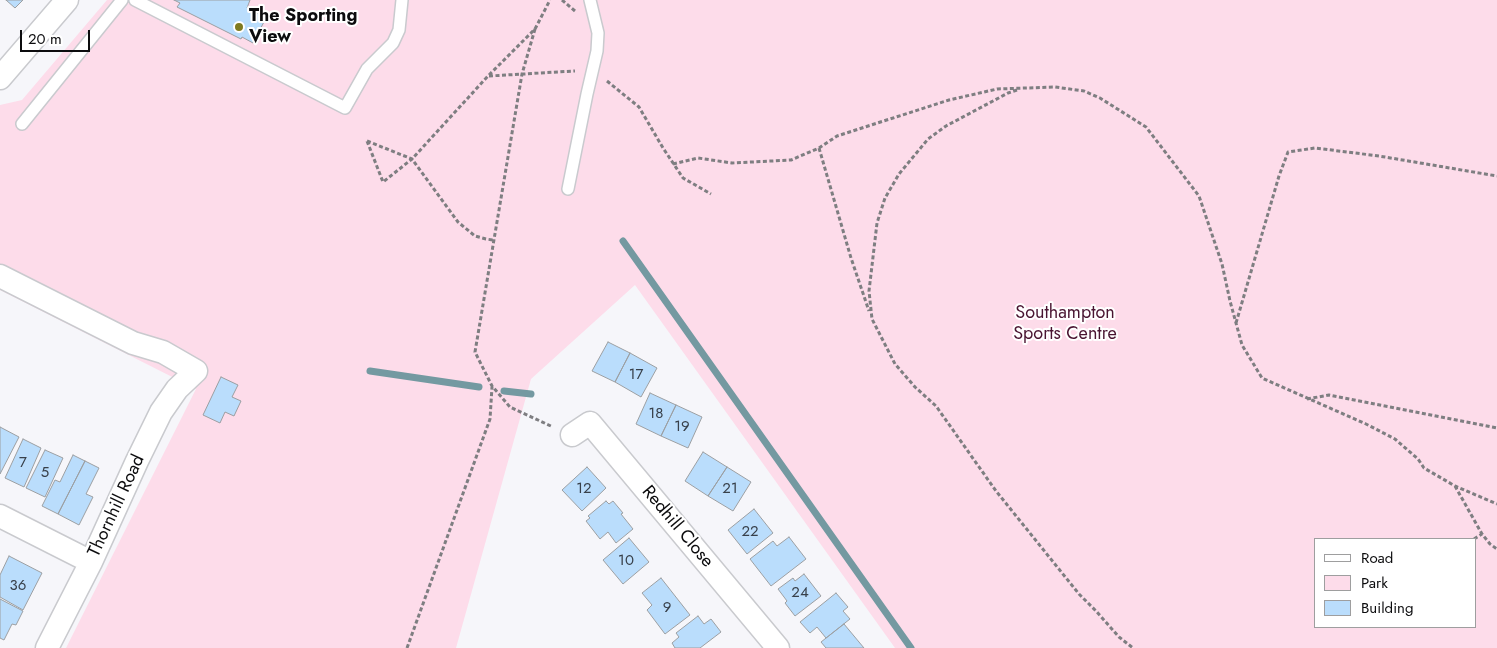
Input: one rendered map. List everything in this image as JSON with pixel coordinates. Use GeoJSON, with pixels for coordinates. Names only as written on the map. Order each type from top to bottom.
{"type":"FeatureCollection","features":[{"type":"Feature","properties":{"kind":"street"},"geometry":{"type":"LineString","coordinates":[[0,78],[67,0]]}},
{"type":"Feature","properties":{"kind":"street","name":"Thornhill Road"},"geometry":{"type":"LineString","coordinates":[[0,276],[133,343],[163,352],[196,371],[177,389],[161,412],[91,562],[47,648]]}},
{"type":"Feature","properties":{"kind":"street","name":"Redhill Close"},"geometry":{"type":"LineString","coordinates":[[572,435],[590,423],[778,648]]}},
{"type":"Feature","properties":{"kind":"street"},"geometry":{"type":"LineString","coordinates":[[0,516],[91,562]]}},
{"type":"Feature","properties":{"kind":"lane"},"geometry":{"type":"LineString","coordinates":[[22,124],[122,0]]}},
{"type":"Feature","properties":{"kind":"lane"},"geometry":{"type":"LineString","coordinates":[[135,0],[345,108],[367,69],[393,43],[399,30],[402,0]]}},
{"type":"Feature","properties":{"kind":"lane"},"geometry":{"type":"LineString","coordinates":[[568,189],[597,51],[598,33],[590,0]]}},
{"type":"Feature","properties":{"kind":"path"},"geometry":{"type":"LineString","coordinates":[[550,0],[535,30],[522,74],[475,352],[492,386],[510,408],[572,435]]}},
{"type":"Feature","properties":{"kind":"path"},"geometry":{"type":"LineString","coordinates":[[493,240],[474,236],[458,222],[412,159],[367,141],[383,182],[412,159],[488,76],[535,30]]}},
{"type":"Feature","properties":{"kind":"path"},"geometry":{"type":"LineString","coordinates":[[488,76],[593,70],[639,107],[683,178],[711,194]]}},
{"type":"Feature","properties":{"kind":"path"},"geometry":{"type":"LineString","coordinates":[[673,164],[698,158],[732,163],[791,160],[819,148],[837,136],[949,100],[997,89],[1055,87],[1084,90],[1100,98],[1146,128],[1199,196],[1222,264],[1242,345],[1262,378],[1366,424],[1395,439],[1418,459],[1424,468],[1455,486],[1497,504]]}},
{"type":"Feature","properties":{"kind":"path"},"geometry":{"type":"LineString","coordinates":[[872,319],[869,292],[877,223],[885,198],[899,174],[928,139],[946,126],[1008,93],[1023,89]]}},
{"type":"Feature","properties":{"kind":"path"},"geometry":{"type":"LineString","coordinates":[[819,148],[851,258],[872,319],[895,364],[915,387],[936,406],[996,491],[1079,594],[1119,637],[1133,648]]}},
{"type":"Feature","properties":{"kind":"path"},"geometry":{"type":"LineString","coordinates":[[1236,323],[1279,176],[1288,152],[1315,148],[1379,156],[1497,176]]}},
{"type":"Feature","properties":{"kind":"path"},"geometry":{"type":"LineString","coordinates":[[407,648],[490,419],[492,386]]}},
{"type":"Feature","properties":{"kind":"path"},"geometry":{"type":"LineString","coordinates":[[1307,399],[1329,394],[1497,428]]}},
{"type":"Feature","properties":{"kind":"path"},"geometry":{"type":"LineString","coordinates":[[1455,486],[1482,534],[1497,549]]}},
{"type":"Feature","properties":{"kind":"path"},"geometry":{"type":"LineString","coordinates":[[1476,538],[1482,534]]}},
{"type":"Feature","properties":{"kind":"green space","name":"Southampton Sports Centre"},"geometry":{"type":"Polygon","coordinates":[[[107,0],[1497,0],[1497,648],[895,648],[635,285],[531,379],[456,648],[66,648],[196,389],[0,290],[0,105],[22,100],[107,0]]]}},
{"type":"Feature","properties":{"kind":"building"},"geometry":{"type":"Polygon","coordinates":[[[6,0],[23,0],[15,8],[6,0]]]}},
{"type":"Feature","properties":{"kind":"building","name":"The Sporting View"},"geometry":{"type":"Polygon","coordinates":[[[174,0],[250,0],[247,8],[266,18],[253,43],[242,37],[241,39],[177,7],[180,3],[174,0]]]}},
{"type":"Feature","properties":{"kind":"building"},"geometry":{"type":"Polygon","coordinates":[[[608,342],[630,353],[615,382],[592,371],[608,342]]]}},
{"type":"Feature","properties":{"kind":"building"},"geometry":{"type":"Polygon","coordinates":[[[630,353],[657,368],[641,397],[615,382],[630,353]]]}},
{"type":"Feature","properties":{"kind":"building"},"geometry":{"type":"Polygon","coordinates":[[[221,377],[238,385],[232,397],[241,401],[234,416],[225,412],[220,423],[203,415],[221,377]]]}},
{"type":"Feature","properties":{"kind":"building"},"geometry":{"type":"Polygon","coordinates":[[[650,393],[676,405],[661,436],[636,424],[650,393]]]}},
{"type":"Feature","properties":{"kind":"building"},"geometry":{"type":"Polygon","coordinates":[[[676,405],[702,417],[688,448],[661,436],[676,405]]]}},
{"type":"Feature","properties":{"kind":"building"},"geometry":{"type":"Polygon","coordinates":[[[0,427],[19,437],[0,474],[0,427]]]}},
{"type":"Feature","properties":{"kind":"building"},"geometry":{"type":"Polygon","coordinates":[[[23,439],[41,448],[24,487],[5,478],[23,439]]]}},
{"type":"Feature","properties":{"kind":"building"},"geometry":{"type":"Polygon","coordinates":[[[45,450],[63,458],[45,497],[26,488],[45,450]]]}},
{"type":"Feature","properties":{"kind":"building"},"geometry":{"type":"Polygon","coordinates":[[[703,452],[727,467],[708,496],[685,481],[703,452]]]}},
{"type":"Feature","properties":{"kind":"building"},"geometry":{"type":"Polygon","coordinates":[[[73,455],[85,461],[58,514],[42,506],[55,480],[60,482],[73,455]]]}},
{"type":"Feature","properties":{"kind":"building"},"geometry":{"type":"Polygon","coordinates":[[[85,461],[99,468],[86,494],[93,497],[79,525],[58,514],[85,461]]]}},
{"type":"Feature","properties":{"kind":"building"},"geometry":{"type":"Polygon","coordinates":[[[587,467],[606,488],[582,511],[562,490],[587,467]]]}},
{"type":"Feature","properties":{"kind":"building"},"geometry":{"type":"Polygon","coordinates":[[[727,467],[751,482],[733,511],[708,496],[727,467]]]}},
{"type":"Feature","properties":{"kind":"building"},"geometry":{"type":"Polygon","coordinates":[[[606,501],[609,504],[613,501],[633,529],[616,543],[608,532],[600,539],[586,521],[590,518],[588,516],[606,501]]]}},
{"type":"Feature","properties":{"kind":"building"},"geometry":{"type":"Polygon","coordinates":[[[754,509],[773,533],[747,554],[728,530],[754,509]]]}},
{"type":"Feature","properties":{"kind":"building"},"geometry":{"type":"Polygon","coordinates":[[[789,537],[806,559],[771,586],[750,559],[773,541],[777,546],[789,537]]]}},
{"type":"Feature","properties":{"kind":"building"},"geometry":{"type":"Polygon","coordinates":[[[629,538],[649,562],[623,584],[603,560],[629,538]]]}},
{"type":"Feature","properties":{"kind":"building"},"geometry":{"type":"Polygon","coordinates":[[[9,556],[42,573],[23,610],[0,597],[0,575],[9,556]]]}},
{"type":"Feature","properties":{"kind":"building"},"geometry":{"type":"Polygon","coordinates":[[[804,574],[821,596],[795,616],[785,603],[787,601],[778,589],[793,578],[795,581],[804,574]]]}},
{"type":"Feature","properties":{"kind":"building"},"geometry":{"type":"Polygon","coordinates":[[[661,578],[690,615],[665,634],[647,610],[652,605],[642,593],[661,578]]]}},
{"type":"Feature","properties":{"kind":"building"},"geometry":{"type":"Polygon","coordinates":[[[836,593],[848,607],[843,611],[850,619],[826,638],[817,627],[810,633],[800,622],[836,593]]]}},
{"type":"Feature","properties":{"kind":"building"},"geometry":{"type":"Polygon","coordinates":[[[0,599],[23,611],[16,625],[12,624],[4,640],[0,638],[0,599]]]}},
{"type":"Feature","properties":{"kind":"building"},"geometry":{"type":"Polygon","coordinates":[[[698,616],[704,624],[711,619],[721,632],[700,648],[675,648],[672,643],[679,637],[676,633],[698,616]]]}},
{"type":"Feature","properties":{"kind":"building"},"geometry":{"type":"Polygon","coordinates":[[[844,624],[864,648],[826,648],[821,642],[844,624]]]}},
{"type":"Feature","properties":{"kind":"waterway"},"geometry":{"type":"LineString","coordinates":[[623,241],[911,648]]}},
{"type":"Feature","properties":{"kind":"waterway"},"geometry":{"type":"LineString","coordinates":[[370,371],[479,387]]}},
{"type":"Feature","properties":{"kind":"waterway"},"geometry":{"type":"LineString","coordinates":[[504,391],[531,394]]}},
{"type":"Feature","properties":{"kind":"place","name":"The Sporting View"},"geometry":{"type":"Point","coordinates":[239,27]}}]}
